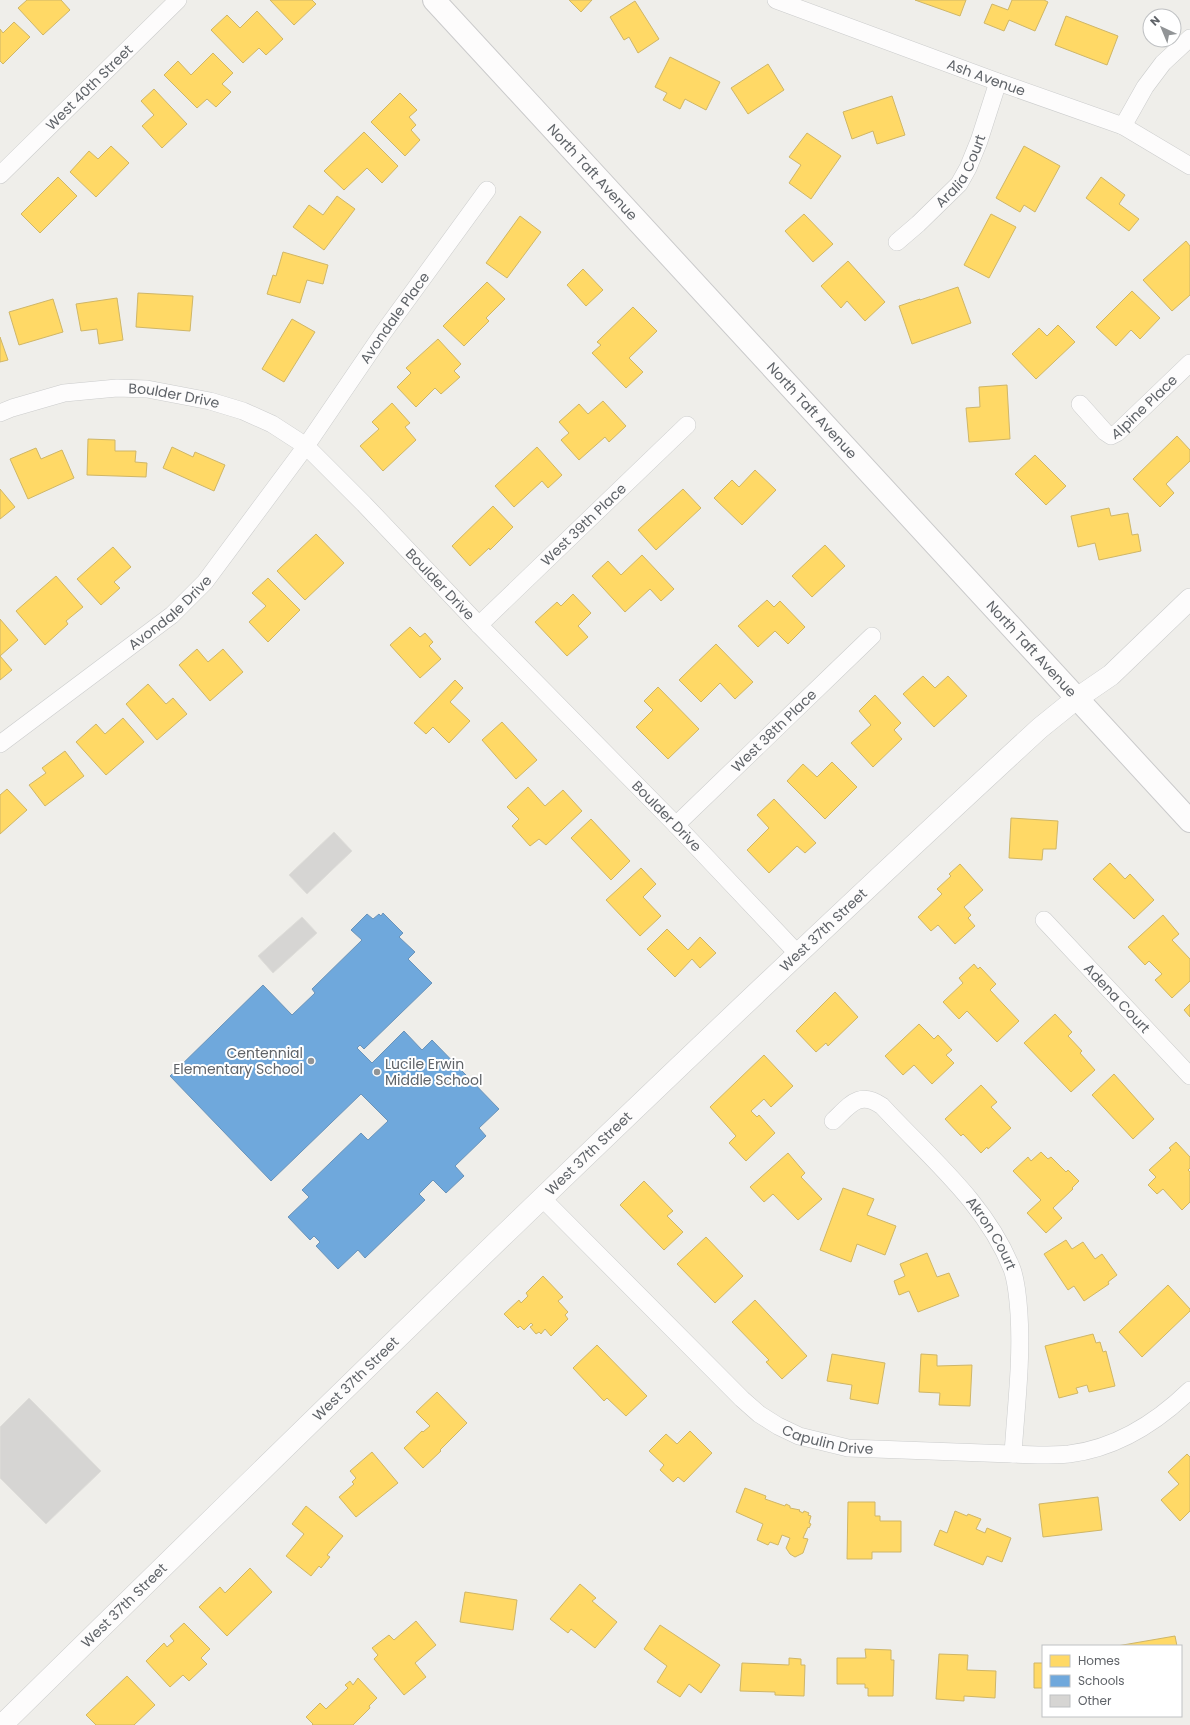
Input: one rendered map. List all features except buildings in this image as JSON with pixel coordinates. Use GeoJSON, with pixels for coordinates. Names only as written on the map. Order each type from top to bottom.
{"type":"FeatureCollection","features":[{"type":"Feature","properties":{"kind":"main road","name":"North Taft Avenue"},"geometry":{"type":"LineString","coordinates":[[434,0],[1076,699],[1190,821]]}},
{"type":"Feature","properties":{"kind":"street","name":"West 40th Street"},"geometry":{"type":"LineString","coordinates":[[0,174],[178,0]]}},
{"type":"Feature","properties":{"kind":"street","name":"Ash Avenue"},"geometry":{"type":"LineString","coordinates":[[776,0],[998,82],[1123,126],[1190,166]]}},
{"type":"Feature","properties":{"kind":"street"},"geometry":{"type":"LineString","coordinates":[[1123,126],[1145,87],[1163,63],[1190,38]]}},
{"type":"Feature","properties":{"kind":"street","name":"Aralia Court"},"geometry":{"type":"LineString","coordinates":[[897,242],[918,224],[959,184],[968,168],[998,82]]}},
{"type":"Feature","properties":{"kind":"street","name":"Avondale Place"},"geometry":{"type":"LineString","coordinates":[[306,446],[383,333],[486,190]]}},
{"type":"Feature","properties":{"kind":"street","name":"Alpine Place"},"geometry":{"type":"LineString","coordinates":[[1080,404],[1105,432],[1111,436],[1117,433],[1190,363]]}},
{"type":"Feature","properties":{"kind":"street","name":"Boulder Drive"},"geometry":{"type":"LineString","coordinates":[[0,413],[64,393],[117,388],[147,389],[210,401],[243,411],[272,424],[306,446],[676,825],[797,953]]}},
{"type":"Feature","properties":{"kind":"street","name":"West 39th Place"},"geometry":{"type":"LineString","coordinates":[[480,625],[687,425]]}},
{"type":"Feature","properties":{"kind":"street","name":"Avondale Drive"},"geometry":{"type":"LineString","coordinates":[[0,744],[172,615],[190,598],[205,582],[306,446]]}},
{"type":"Feature","properties":{"kind":"street","name":"West 37th Street"},"geometry":{"type":"LineString","coordinates":[[2,1725],[319,1413],[797,953],[1040,728],[1076,699],[1111,675],[1190,599]]}},
{"type":"Feature","properties":{"kind":"street","name":"West 38th Place"},"geometry":{"type":"LineString","coordinates":[[676,825],[872,636]]}},
{"type":"Feature","properties":{"kind":"street","name":"Adena Court"},"geometry":{"type":"LineString","coordinates":[[1044,920],[1190,1076]]}},
{"type":"Feature","properties":{"kind":"street","name":"Akron Court"},"geometry":{"type":"LineString","coordinates":[[833,1121],[854,1102],[864,1099],[872,1099],[882,1106],[969,1197],[985,1217],[999,1242],[1012,1270],[1018,1295],[1020,1353],[1013,1454]]}},
{"type":"Feature","properties":{"kind":"street","name":"Capulin Drive"},"geometry":{"type":"LineString","coordinates":[[542,1198],[742,1399],[759,1414],[778,1426],[799,1436],[848,1448],[1013,1454],[1069,1454],[1100,1447],[1126,1438],[1154,1420],[1190,1390]]}},
{"type":"Feature","properties":{"kind":"place","name":"Centennial Elementary School"},"geometry":{"type":"Point","coordinates":[311,1061]}},
{"type":"Feature","properties":{"kind":"place","name":"Lucile Erwin Middle School"},"geometry":{"type":"Point","coordinates":[377,1072]}}]}
